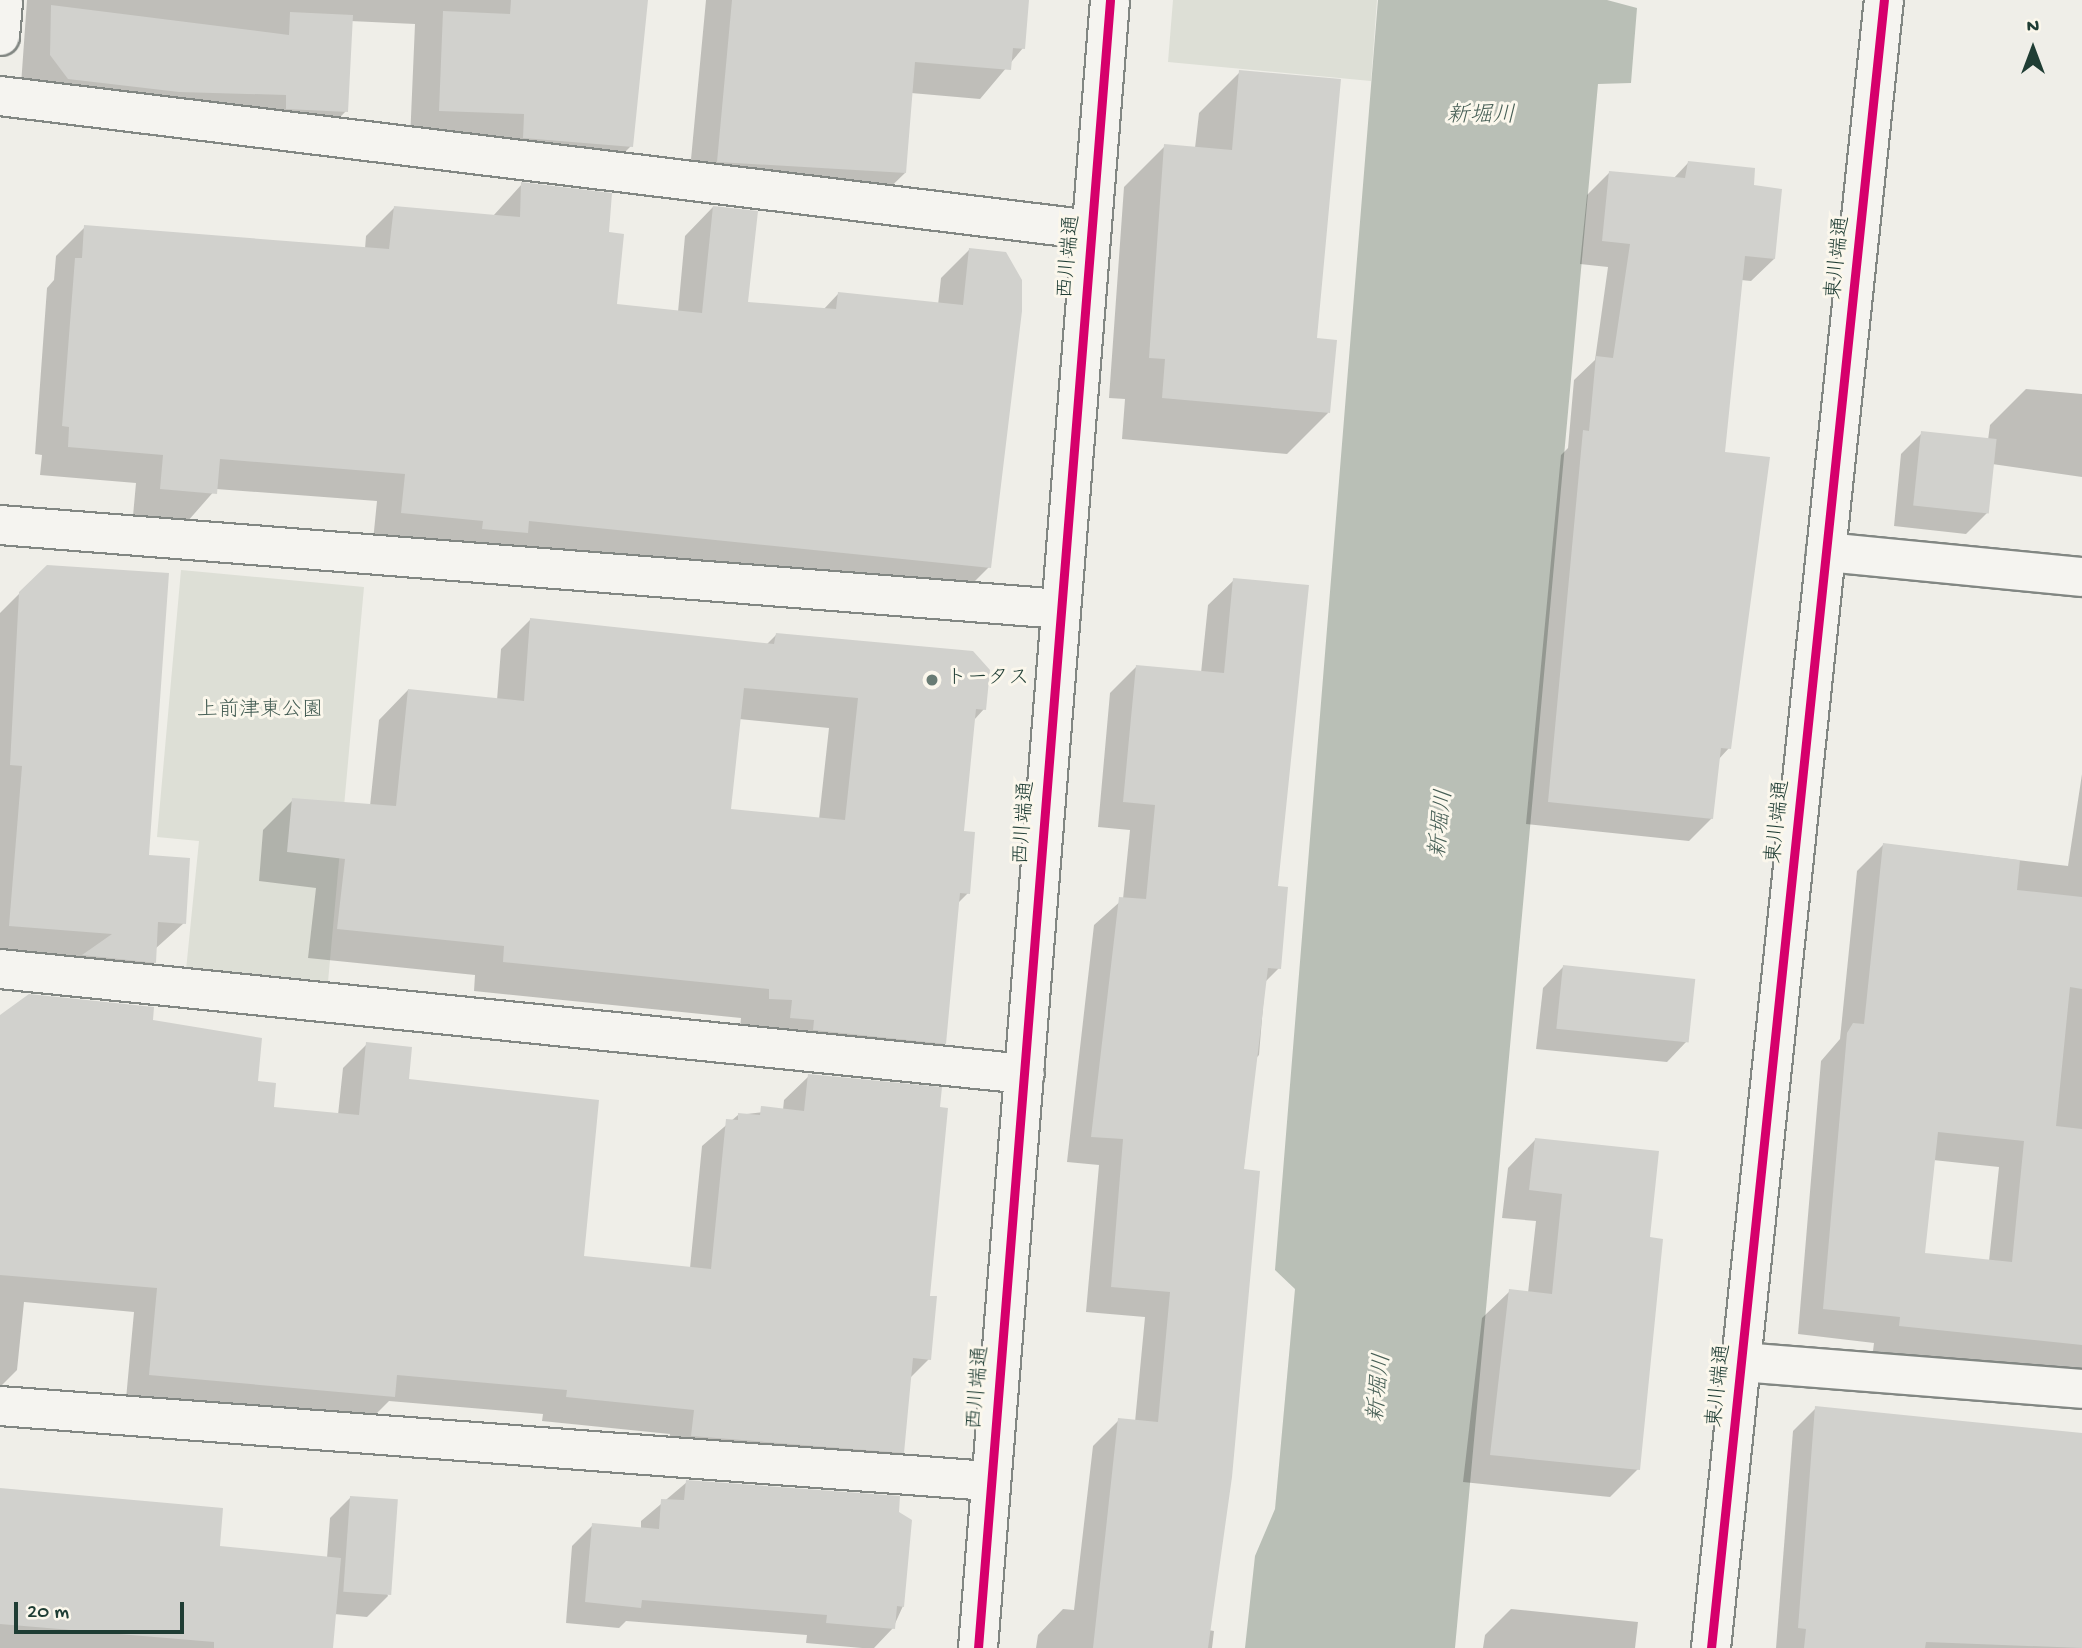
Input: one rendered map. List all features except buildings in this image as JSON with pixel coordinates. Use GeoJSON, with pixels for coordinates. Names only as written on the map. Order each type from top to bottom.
{"type":"FeatureCollection","features":[{"type":"Feature","properties":{"kind":"street"},"geometry":{"type":"LineString","coordinates":[[0,36],[3,0]]}},
{"type":"Feature","properties":{"kind":"street","name":"西川端通"},"geometry":{"type":"LineString","coordinates":[[978,1648],[989,1482],[1026,1074],[1060,609],[1110,0]]}},
{"type":"Feature","properties":{"kind":"street","name":"東川端通"},"geometry":{"type":"LineString","coordinates":[[1711,1648],[1884,0]]}},
{"type":"Feature","properties":{"kind":"street"},"geometry":{"type":"LineString","coordinates":[[0,96],[1091,230]]}},
{"type":"Feature","properties":{"kind":"street"},"geometry":{"type":"LineString","coordinates":[[0,525],[1060,609]]}},
{"type":"Feature","properties":{"kind":"street"},"geometry":{"type":"LineString","coordinates":[[1826,552],[2082,577]]}},
{"type":"Feature","properties":{"kind":"street"},"geometry":{"type":"LineString","coordinates":[[0,969],[1026,1074]]}},
{"type":"Feature","properties":{"kind":"street"},"geometry":{"type":"LineString","coordinates":[[1741,1362],[2082,1389]]}},
{"type":"Feature","properties":{"kind":"street"},"geometry":{"type":"LineString","coordinates":[[0,1406],[989,1482]]}},
{"type":"Feature","properties":{"kind":"green space"},"geometry":{"type":"Polygon","coordinates":[[[1173,0],[1377,0],[1371,81],[1168,62],[1173,0]]]}},
{"type":"Feature","properties":{"kind":"green space","name":"上前津東公園"},"geometry":{"type":"Polygon","coordinates":[[[181,570],[364,587],[328,982],[186,970],[199,841],[157,837],[181,570]]]}},
{"type":"Feature","properties":{"kind":"water","name":"新堀川"},"geometry":{"type":"Polygon","coordinates":[[[1378,0],[1607,0],[1637,8],[1631,83],[1598,84],[1455,1648],[1245,1648],[1255,1556],[1275,1509],[1295,1289],[1275,1270],[1378,0]]]}},
{"type":"Feature","properties":{"kind":"cycle path"},"geometry":{"type":"LineString","coordinates":[[978,1648],[1110,0]]}},
{"type":"Feature","properties":{"kind":"cycle path"},"geometry":{"type":"LineString","coordinates":[[1711,1648],[1884,0]]}},
{"type":"Feature","properties":{"kind":"place","name":"トータス"},"geometry":{"type":"Point","coordinates":[932,680]}}]}
